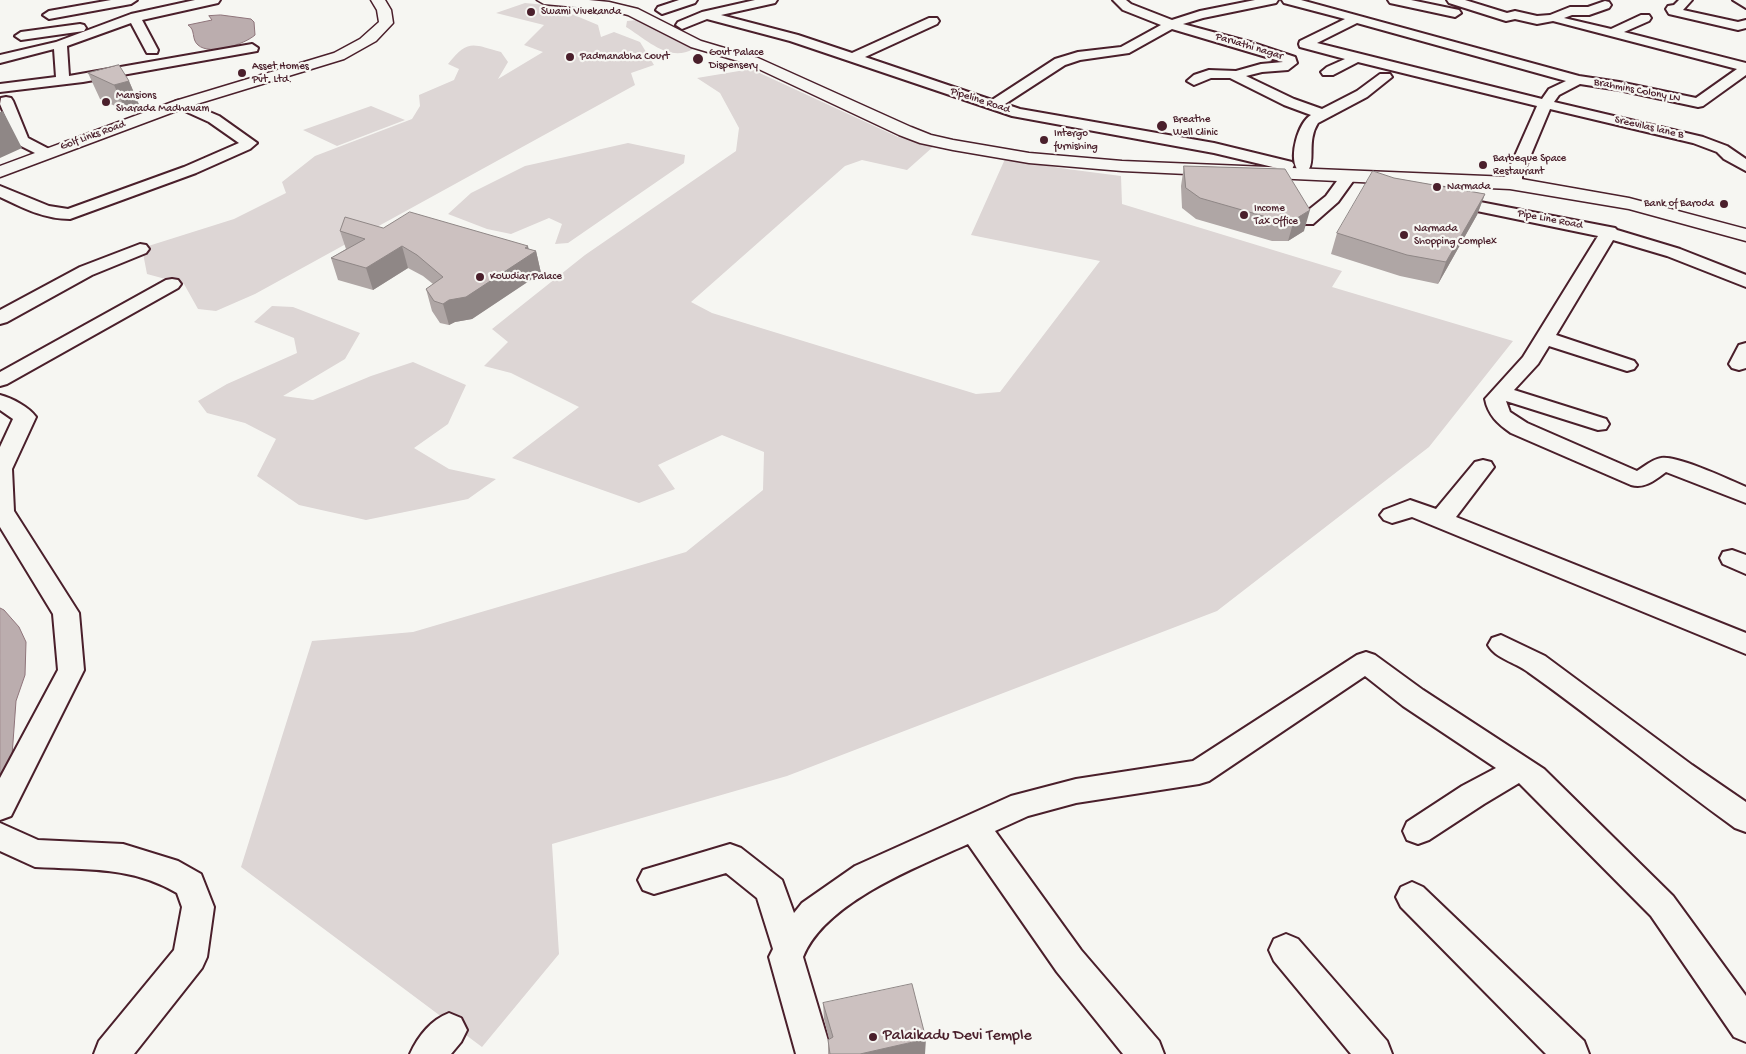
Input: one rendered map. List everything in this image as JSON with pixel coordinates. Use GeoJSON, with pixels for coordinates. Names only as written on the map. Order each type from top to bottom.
{"type":"FeatureCollection","features":[{"type":"Feature","properties":{"kind":"main road","name":"Golf Links Road"},"geometry":{"type":"LineString","coordinates":[[0,172],[46,153],[180,104],[323,61],[360,46],[375,35],[386,23],[384,10],[378,0]]}},
{"type":"Feature","properties":{"kind":"main road"},"geometry":{"type":"LineString","coordinates":[[544,0],[609,6],[633,12],[681,38],[753,61],[789,76],[904,131],[926,139],[991,152],[1072,162],[1291,168]]}},
{"type":"Feature","properties":{"kind":"main road"},"geometry":{"type":"LineString","coordinates":[[602,0],[650,10],[682,25]]}},
{"type":"Feature","properties":{"kind":"main road"},"geometry":{"type":"LineString","coordinates":[[656,7],[697,36],[771,59],[930,132],[967,141],[1061,154],[1345,172],[1514,180],[1584,187],[1638,199],[1746,228]]}},
{"type":"Feature","properties":{"kind":"main road"},"geometry":{"type":"LineString","coordinates":[[1514,180],[1621,201],[1746,235]]}},
{"type":"Feature","properties":{"kind":"street"},"geometry":{"type":"LineString","coordinates":[[49,15],[131,0]]}},
{"type":"Feature","properties":{"kind":"street"},"geometry":{"type":"LineString","coordinates":[[0,58],[61,44],[135,17],[214,0]]}},
{"type":"Feature","properties":{"kind":"street"},"geometry":{"type":"LineString","coordinates":[[656,7],[692,0]]}},
{"type":"Feature","properties":{"kind":"street"},"geometry":{"type":"LineString","coordinates":[[682,25],[706,15],[771,0]]}},
{"type":"Feature","properties":{"kind":"street"},"geometry":{"type":"LineString","coordinates":[[1119,0],[1126,7],[1172,24]]}},
{"type":"Feature","properties":{"kind":"street"},"geometry":{"type":"LineString","coordinates":[[994,105],[1060,62],[1078,56],[1124,50],[1172,24],[1198,16],[1272,0]]}},
{"type":"Feature","properties":{"kind":"street"},"geometry":{"type":"LineString","coordinates":[[1288,0],[1578,80]]}},
{"type":"Feature","properties":{"kind":"street"},"geometry":{"type":"LineString","coordinates":[[1453,0],[1506,17],[1515,15],[1538,20],[1552,18],[1570,11],[1584,12],[1605,5]]}},
{"type":"Feature","properties":{"kind":"street"},"geometry":{"type":"LineString","coordinates":[[1686,0],[1678,8],[1672,9],[1673,11],[1742,25]]}},
{"type":"Feature","properties":{"kind":"street"},"geometry":{"type":"LineString","coordinates":[[1390,1],[1455,13]]}},
{"type":"Feature","properties":{"kind":"street"},"geometry":{"type":"LineString","coordinates":[[1249,4],[1280,12]]}},
{"type":"Feature","properties":{"kind":"street"},"geometry":{"type":"LineString","coordinates":[[1316,23],[1332,30],[1369,10]]}},
{"type":"Feature","properties":{"kind":"street","name":"Pipeline Road"},"geometry":{"type":"LineString","coordinates":[[706,15],[794,38],[1017,113],[1214,148],[1291,168]]}},
{"type":"Feature","properties":{"kind":"street"},"geometry":{"type":"LineString","coordinates":[[1198,16],[1219,22]]}},
{"type":"Feature","properties":{"kind":"street"},"geometry":{"type":"LineString","coordinates":[[135,17],[138,27],[143,32],[145,40],[152,50]]}},
{"type":"Feature","properties":{"kind":"street"},"geometry":{"type":"LineString","coordinates":[[1552,18],[1746,68]]}},
{"type":"Feature","properties":{"kind":"street"},"geometry":{"type":"LineString","coordinates":[[1612,33],[1645,18]]}},
{"type":"Feature","properties":{"kind":"street"},"geometry":{"type":"LineString","coordinates":[[853,58],[932,21]]}},
{"type":"Feature","properties":{"kind":"street","name":"Parvathi nagar"},"geometry":{"type":"LineString","coordinates":[[1172,24],[1186,30],[1245,45],[1290,60],[1290,63],[1282,67],[1261,68],[1236,75]]}},
{"type":"Feature","properties":{"kind":"street"},"geometry":{"type":"LineString","coordinates":[[21,36],[109,25]]}},
{"type":"Feature","properties":{"kind":"street"},"geometry":{"type":"LineString","coordinates":[[1709,28],[1725,31],[1742,25]]}},
{"type":"Feature","properties":{"kind":"street","name":"Sreevilas lane B"},"geometry":{"type":"LineString","coordinates":[[1332,30],[1305,44],[1356,57],[1384,70],[1546,103],[1698,140],[1722,149],[1729,156],[1746,166]]}},
{"type":"Feature","properties":{"kind":"street"},"geometry":{"type":"LineString","coordinates":[[1388,39],[1405,31]]}},
{"type":"Feature","properties":{"kind":"street"},"geometry":{"type":"LineString","coordinates":[[61,44],[60,56],[63,79]]}},
{"type":"Feature","properties":{"kind":"street"},"geometry":{"type":"LineString","coordinates":[[46,153],[22,141],[3,94],[63,79],[112,73],[252,48]]}},
{"type":"Feature","properties":{"kind":"street"},"geometry":{"type":"LineString","coordinates":[[1291,168],[1307,127],[1313,120],[1362,94],[1384,70],[1391,57],[1398,54]]}},
{"type":"Feature","properties":{"kind":"street"},"geometry":{"type":"LineString","coordinates":[[1328,72],[1339,64],[1350,63],[1356,57]]}},
{"type":"Feature","properties":{"kind":"street","name":"Brahmins Colony LN"},"geometry":{"type":"LineString","coordinates":[[1514,180],[1546,103],[1554,92],[1578,80],[1619,86],[1698,103],[1746,68]]}},
{"type":"Feature","properties":{"kind":"street"},"geometry":{"type":"LineString","coordinates":[[1194,81],[1202,75],[1220,72],[1236,75],[1236,77],[1248,85],[1324,115]]}},
{"type":"Feature","properties":{"kind":"street"},"geometry":{"type":"LineString","coordinates":[[0,191],[37,208],[60,215],[70,214],[190,170],[249,143],[214,119],[180,104]]}},
{"type":"Feature","properties":{"kind":"street"},"geometry":{"type":"LineString","coordinates":[[1308,220],[1332,199],[1345,172],[1388,190],[1416,196]]}},
{"type":"Feature","properties":{"kind":"street","name":"Pipe Line Road"},"geometry":{"type":"LineString","coordinates":[[1435,199],[1580,225],[1608,232],[1680,254],[1746,282]]}},
{"type":"Feature","properties":{"kind":"street"},"geometry":{"type":"LineString","coordinates":[[1608,232],[1531,360],[1495,399],[1496,410],[1519,428],[1639,480],[1664,464],[1700,476],[1746,496]]}},
{"type":"Feature","properties":{"kind":"street"},"geometry":{"type":"LineString","coordinates":[[0,318],[80,272],[140,249]]}},
{"type":"Feature","properties":{"kind":"street"},"geometry":{"type":"LineString","coordinates":[[0,380],[172,284]]}},
{"type":"Feature","properties":{"kind":"street"},"geometry":{"type":"LineString","coordinates":[[1544,338],[1628,365]]}},
{"type":"Feature","properties":{"kind":"street"},"geometry":{"type":"LineString","coordinates":[[1501,393],[1598,424]]}},
{"type":"Feature","properties":{"kind":"street"},"geometry":{"type":"LineString","coordinates":[[0,401],[25,417],[0,469],[1,512],[66,613],[71,670],[0,807]]}},
{"type":"Feature","properties":{"kind":"street"},"geometry":{"type":"LineString","coordinates":[[1442,518],[1483,467]]}},
{"type":"Feature","properties":{"kind":"street"},"geometry":{"type":"LineString","coordinates":[[1392,515],[1410,508],[1442,518],[1487,540],[1691,619],[1746,644]]}},
{"type":"Feature","properties":{"kind":"street"},"geometry":{"type":"LineString","coordinates":[[1501,645],[1536,663],[1682,774],[1746,819]]}},
{"type":"Feature","properties":{"kind":"street"},"geometry":{"type":"LineString","coordinates":[[814,1054],[786,957],[794,938],[813,914],[866,876],[1022,805],[1076,791],[1199,772],[1366,662],[1413,698],[1534,778],[1662,906],[1746,1025]]}},
{"type":"Feature","properties":{"kind":"street"},"geometry":{"type":"LineString","coordinates":[[1418,832],[1473,795],[1519,769]]}},
{"type":"Feature","properties":{"kind":"street"},"geometry":{"type":"LineString","coordinates":[[974,827],[1069,961],[1146,1054]]}},
{"type":"Feature","properties":{"kind":"street"},"geometry":{"type":"LineString","coordinates":[[0,836],[35,853],[123,858],[167,871],[190,884],[198,907],[190,957],[116,1053]]}},
{"type":"Feature","properties":{"kind":"street"},"geometry":{"type":"LineString","coordinates":[[654,880],[730,858],[771,890],[789,949]]}},
{"type":"Feature","properties":{"kind":"street"},"geometry":{"type":"LineString","coordinates":[[1412,897],[1571,1054]]}},
{"type":"Feature","properties":{"kind":"street"},"geometry":{"type":"LineString","coordinates":[[1286,950],[1374,1054]]}},
{"type":"Feature","properties":{"kind":"shaded area"},"geometry":{"type":"Polygon","coordinates":[[[525,3],[556,6],[551,13],[555,14],[560,9],[598,25],[601,37],[614,32],[640,42],[654,65],[631,73],[635,85],[255,294],[216,311],[198,309],[184,284],[147,274],[142,248],[234,219],[286,193],[282,182],[315,156],[412,119],[420,106],[419,95],[454,80],[459,69],[448,64],[466,47],[477,46],[501,52],[508,62],[498,79],[543,52],[524,45],[544,25],[496,13],[525,3]]]}},
{"type":"Feature","properties":{"kind":"shaded area"},"geometry":{"type":"Polygon","coordinates":[[[221,15],[251,19],[254,22],[255,35],[244,42],[227,48],[211,49],[198,45],[192,29],[188,25],[212,20],[209,16],[221,15]]]}},
{"type":"Feature","properties":{"kind":"shaded area"},"geometry":{"type":"Polygon","coordinates":[[[638,20],[646,22],[693,49],[684,53],[675,53],[658,48],[626,27],[627,21],[638,20]]]}},
{"type":"Feature","properties":{"kind":"shaded area"},"geometry":{"type":"Polygon","coordinates":[[[751,69],[898,137],[934,146],[907,170],[862,160],[845,166],[691,302],[712,313],[976,394],[1000,392],[1100,261],[971,235],[1005,159],[1121,176],[1122,204],[1342,271],[1332,287],[1513,341],[1429,447],[1217,611],[787,776],[552,844],[559,954],[482,1047],[241,867],[312,641],[413,632],[686,552],[763,490],[764,452],[722,435],[658,465],[675,489],[639,503],[512,458],[579,407],[511,373],[484,366],[508,342],[492,329],[585,255],[736,151],[739,128],[720,93],[697,78],[751,69]]]}},
{"type":"Feature","properties":{"kind":"shaded area"},"geometry":{"type":"Polygon","coordinates":[[[371,106],[405,120],[337,146],[303,130],[371,106]]]}},
{"type":"Feature","properties":{"kind":"shaded area"},"geometry":{"type":"Polygon","coordinates":[[[628,143],[685,155],[684,163],[568,243],[555,244],[562,224],[549,218],[511,234],[487,229],[448,214],[471,193],[525,166],[628,143]]]}},
{"type":"Feature","properties":{"kind":"shaded area"},"geometry":{"type":"Polygon","coordinates":[[[272,306],[293,307],[360,333],[345,359],[283,396],[313,400],[371,376],[413,362],[466,385],[448,424],[414,448],[449,469],[496,479],[468,499],[366,520],[299,505],[257,476],[276,439],[245,423],[207,413],[198,401],[227,384],[297,353],[294,338],[254,322],[272,306]]]}},
{"type":"Feature","properties":{"kind":"shaded area"},"geometry":{"type":"Polygon","coordinates":[[[0,608],[19,627],[26,642],[25,675],[16,701],[12,756],[0,774],[0,608]]]}},
{"type":"Feature","properties":{"kind":"building"},"geometry":{"type":"Polygon","coordinates":[[[119,65],[129,81],[114,85],[88,73],[119,65]]]}},
{"type":"Feature","properties":{"kind":"building"},"geometry":{"type":"Polygon","coordinates":[[[1184,166],[1285,169],[1310,210],[1294,220],[1277,220],[1200,198],[1186,188],[1184,166]]]}},
{"type":"Feature","properties":{"kind":"building","name":"Narmada Shopping Complex"},"geometry":{"type":"Polygon","coordinates":[[[1373,171],[1394,178],[1485,194],[1446,262],[1407,255],[1337,233],[1373,171]]]}},
{"type":"Feature","properties":{"kind":"building"},"geometry":{"type":"Polygon","coordinates":[[[410,212],[528,246],[525,248],[536,251],[466,297],[449,300],[443,304],[434,301],[426,289],[443,277],[417,255],[402,246],[366,268],[331,258],[365,239],[340,231],[345,217],[383,228],[410,212]]]}},
{"type":"Feature","properties":{"kind":"building","name":"Palaikadu Devi Temple"},"geometry":{"type":"Polygon","coordinates":[[[912,984],[926,1039],[860,1054],[830,1054],[828,1040],[833,1037],[823,1003],[912,984]]]}},
{"type":"Feature","properties":{"kind":"place","name":"Swami Vivekanda"},"geometry":{"type":"Point","coordinates":[531,12]}},
{"type":"Feature","properties":{"kind":"place","name":"Padmanabha Court"},"geometry":{"type":"Point","coordinates":[570,57]}},
{"type":"Feature","properties":{"kind":"place","name":"Govt Palace Dispensery"},"geometry":{"type":"Point","coordinates":[698,59]}},
{"type":"Feature","properties":{"kind":"place","name":"Asset Homes Pvt. Ltd."},"geometry":{"type":"Point","coordinates":[242,73]}},
{"type":"Feature","properties":{"kind":"place","name":"Mansions Sharada Madhavam"},"geometry":{"type":"Point","coordinates":[106,102]}},
{"type":"Feature","properties":{"kind":"place","name":"Breathe Well Clinic"},"geometry":{"type":"Point","coordinates":[1162,126]}},
{"type":"Feature","properties":{"kind":"place","name":"Intergo furnishing"},"geometry":{"type":"Point","coordinates":[1044,140]}},
{"type":"Feature","properties":{"kind":"place","name":"Barbeque Space Restaurant"},"geometry":{"type":"Point","coordinates":[1483,165]}},
{"type":"Feature","properties":{"kind":"place","name":"Narmada"},"geometry":{"type":"Point","coordinates":[1437,187]}},
{"type":"Feature","properties":{"kind":"place","name":"Bank of Baroda"},"geometry":{"type":"Point","coordinates":[1724,204]}},
{"type":"Feature","properties":{"kind":"place","name":"Income Tax Office"},"geometry":{"type":"Point","coordinates":[1244,215]}},
{"type":"Feature","properties":{"kind":"place","name":"Narmada Shopping Complex"},"geometry":{"type":"Point","coordinates":[1404,235]}},
{"type":"Feature","properties":{"kind":"place","name":"Kowdiar Palace"},"geometry":{"type":"Point","coordinates":[480,277]}},
{"type":"Feature","properties":{"kind":"place","name":"Palaikadu Devi Temple"},"geometry":{"type":"Point","coordinates":[873,1037]}}]}
